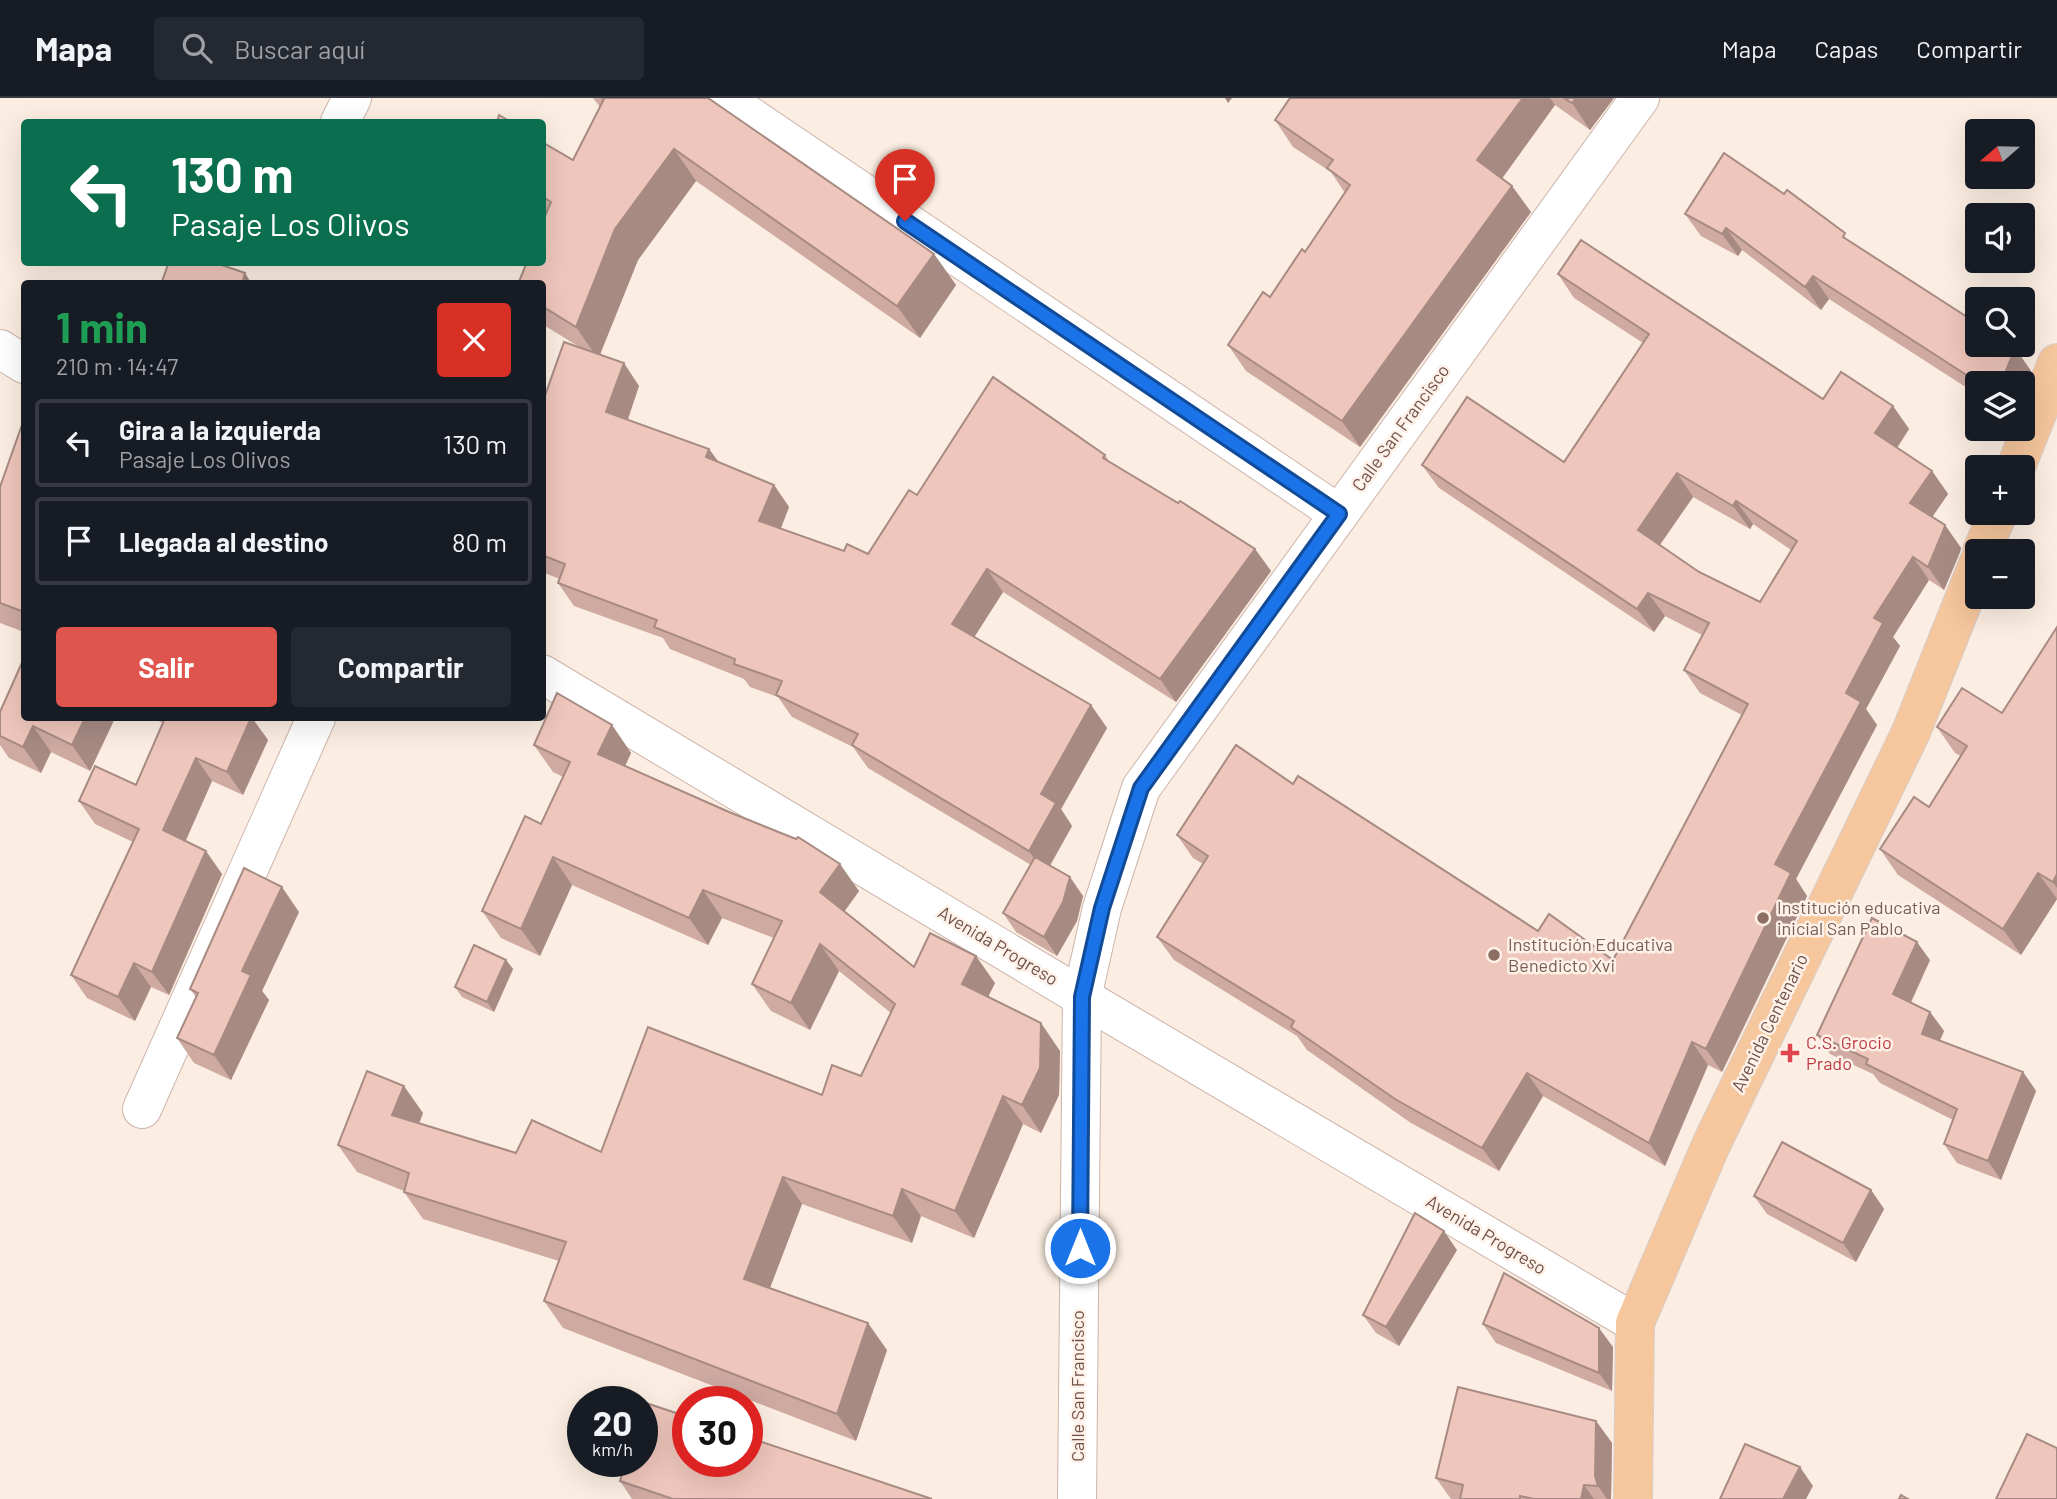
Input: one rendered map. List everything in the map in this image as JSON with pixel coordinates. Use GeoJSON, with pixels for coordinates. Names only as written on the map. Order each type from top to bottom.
{"type":"FeatureCollection","features":[{"type":"Feature","properties":{"kind":"main road"},"geometry":{"type":"LineString","coordinates":[[2021,455],[2057,363]]}},
{"type":"Feature","properties":{"kind":"main road","name":"Avenida Centenario"},"geometry":{"type":"LineString","coordinates":[[1633,1499],[1635,1323],[1711,1145],[1911,732],[1965,597]]}},
{"type":"Feature","properties":{"kind":"street"},"geometry":{"type":"LineString","coordinates":[[342,119],[352,98]]}},
{"type":"Feature","properties":{"kind":"street"},"geometry":{"type":"LineString","coordinates":[[723,98],[1339,514]]}},
{"type":"Feature","properties":{"kind":"street","name":"Calle San Francisco"},"geometry":{"type":"LineString","coordinates":[[1077,1499],[1082,997],[1102,908],[1141,788],[1640,98]]}},
{"type":"Feature","properties":{"kind":"street"},"geometry":{"type":"LineString","coordinates":[[0,349],[21,362]]}},
{"type":"Feature","properties":{"kind":"street","name":"Avenida Progreso"},"geometry":{"type":"LineString","coordinates":[[546,676],[1635,1323]]}},
{"type":"Feature","properties":{"kind":"street"},"geometry":{"type":"LineString","coordinates":[[142,1110],[315,721]]}},
{"type":"Feature","properties":{"kind":"building"},"geometry":{"type":"Polygon","coordinates":[[[602,98],[708,98],[934,254],[897,306],[674,149],[615,229],[576,327],[546,308],[546,280],[520,280],[525,266],[546,266],[546,214],[551,202],[546,199],[546,144],[573,160],[604,99],[602,98]]]}},
{"type":"Feature","properties":{"kind":"building"},"geometry":{"type":"Polygon","coordinates":[[[1290,98],[1523,98],[1477,160],[1512,186],[1342,421],[1228,345],[1263,292],[1270,297],[1302,249],[1305,252],[1350,185],[1327,168],[1333,160],[1275,120],[1290,98]]]}},
{"type":"Feature","properties":{"kind":"building"},"geometry":{"type":"Polygon","coordinates":[[[1724,153],[1784,194],[1787,190],[1845,233],[1843,237],[1965,316],[1965,357],[2011,357],[2006,371],[1965,371],[1965,374],[1813,276],[1805,287],[1726,228],[1722,234],[1685,214],[1724,153]]]}},
{"type":"Feature","properties":{"kind":"building"},"geometry":{"type":"Polygon","coordinates":[[[1581,240],[1823,399],[1841,372],[1893,406],[1875,433],[1932,471],[1910,503],[1945,525],[1928,567],[1913,557],[1874,618],[1883,623],[1846,693],[1861,702],[1775,864],[1791,873],[1706,1049],[1692,1042],[1649,1143],[1527,1073],[1482,1148],[1395,1099],[1291,1027],[1294,1021],[1157,937],[1208,856],[1177,835],[1236,745],[1293,784],[1298,776],[1538,931],[1549,914],[1613,960],[1748,704],[1684,670],[1709,623],[1648,593],[1637,609],[1422,465],[1467,397],[1564,462],[1649,334],[1558,274],[1581,240]],[[1677,473],[1638,530],[1699,572],[1760,602],[1797,541],[1736,501],[1733,506],[1677,473]]]}},
{"type":"Feature","properties":{"kind":"building"},"geometry":{"type":"Polygon","coordinates":[[[168,266],[225,266],[245,273],[243,280],[162,280],[168,266]]]}},
{"type":"Feature","properties":{"kind":"building"},"geometry":{"type":"Polygon","coordinates":[[[564,342],[624,363],[606,412],[709,449],[706,457],[774,485],[759,521],[844,551],[847,544],[868,554],[909,490],[917,495],[993,377],[1105,455],[1103,458],[1178,503],[1180,501],[1255,549],[1160,679],[987,569],[952,624],[1091,705],[1041,794],[1056,803],[1029,851],[852,745],[858,734],[776,695],[782,681],[734,664],[735,659],[654,627],[657,620],[558,583],[565,564],[546,557],[546,393],[564,342]]]}},
{"type":"Feature","properties":{"kind":"building"},"geometry":{"type":"Polygon","coordinates":[[[21,428],[21,611],[0,603],[0,487],[21,428]]]}},
{"type":"Feature","properties":{"kind":"building"},"geometry":{"type":"Polygon","coordinates":[[[2057,627],[2057,874],[2053,882],[2038,873],[2003,929],[1880,849],[1914,797],[1929,807],[1967,746],[1937,727],[1962,688],[2002,713],[2057,627]]]}},
{"type":"Feature","properties":{"kind":"building"},"geometry":{"type":"Polygon","coordinates":[[[21,665],[21,721],[84,721],[72,745],[33,726],[23,747],[0,736],[0,712],[21,665]]]}},
{"type":"Feature","properties":{"kind":"building"},"geometry":{"type":"Polygon","coordinates":[[[557,693],[612,725],[598,754],[729,812],[796,839],[798,837],[840,864],[820,892],[914,967],[930,933],[976,956],[962,984],[1041,1023],[1040,1068],[1022,1105],[1003,1096],[955,1211],[902,1189],[893,1216],[783,1177],[744,1279],[868,1323],[837,1414],[544,1301],[566,1242],[404,1192],[409,1173],[338,1145],[367,1071],[404,1086],[392,1115],[516,1153],[532,1120],[601,1152],[648,1027],[822,1095],[832,1065],[861,1076],[895,1004],[820,944],[791,1003],[752,984],[782,921],[703,890],[689,918],[553,857],[521,929],[482,911],[525,816],[541,824],[570,762],[534,745],[557,693]]]}},
{"type":"Feature","properties":{"kind":"building"},"geometry":{"type":"Polygon","coordinates":[[[164,721],[250,721],[227,772],[196,758],[163,830],[206,851],[152,972],[134,963],[118,997],[71,975],[139,829],[79,801],[95,766],[136,785],[164,721]]]}},
{"type":"Feature","properties":{"kind":"building"},"geometry":{"type":"Polygon","coordinates":[[[1035,857],[1070,877],[1063,902],[1044,937],[1003,913],[1035,857]]]}},
{"type":"Feature","properties":{"kind":"building"},"geometry":{"type":"Polygon","coordinates":[[[244,868],[282,887],[242,971],[251,975],[214,1055],[177,1038],[198,993],[190,989],[244,868]]]}},
{"type":"Feature","properties":{"kind":"building"},"geometry":{"type":"Polygon","coordinates":[[[1872,918],[1917,942],[1893,994],[1930,1012],[1922,1034],[2023,1072],[1988,1161],[1944,1144],[1957,1109],[1866,1064],[1868,1059],[1817,1035],[1872,918]]]}},
{"type":"Feature","properties":{"kind":"building"},"geometry":{"type":"Polygon","coordinates":[[[474,945],[506,960],[487,1002],[455,987],[474,945]]]}},
{"type":"Feature","properties":{"kind":"building"},"geometry":{"type":"Polygon","coordinates":[[[1782,1142],[1871,1190],[1843,1243],[1754,1196],[1782,1142]]]}},
{"type":"Feature","properties":{"kind":"building"},"geometry":{"type":"Polygon","coordinates":[[[1415,1213],[1444,1231],[1386,1327],[1363,1315],[1415,1213]]]}},
{"type":"Feature","properties":{"kind":"building"},"geometry":{"type":"Polygon","coordinates":[[[1504,1273],[1599,1328],[1599,1373],[1483,1324],[1504,1273]]]}},
{"type":"Feature","properties":{"kind":"building"},"geometry":{"type":"Polygon","coordinates":[[[1458,1387],[1596,1421],[1595,1476],[1598,1486],[1584,1485],[1581,1499],[1534,1499],[1520,1496],[1520,1499],[1460,1499],[1463,1485],[1436,1478],[1458,1387]]]}},
{"type":"Feature","properties":{"kind":"building"},"geometry":{"type":"Polygon","coordinates":[[[658,1407],[672,1412],[672,1477],[763,1477],[763,1442],[932,1499],[673,1499],[620,1481],[621,1477],[658,1477],[658,1407]]]}},
{"type":"Feature","properties":{"kind":"building"},"geometry":{"type":"Polygon","coordinates":[[[2027,1434],[2057,1448],[2057,1499],[1996,1499],[2027,1434]]]}},
{"type":"Feature","properties":{"kind":"building"},"geometry":{"type":"Polygon","coordinates":[[[1745,1444],[1800,1467],[1783,1499],[1720,1499],[1745,1444]]]}},
{"type":"Feature","properties":{"kind":"place","name":"Institución educativa inicial San Pablo"},"geometry":{"type":"Point","coordinates":[1763,918]}},
{"type":"Feature","properties":{"kind":"place","name":"Institución Educativa Benedicto Xvi"},"geometry":{"type":"Point","coordinates":[1494,955]}},
{"type":"Feature","properties":{"kind":"place","name":"C.S. Grocio Prado"},"geometry":{"type":"Point","coordinates":[1790,1053]}},
{"type":"Feature","properties":{"kind":"route"},"geometry":{"type":"LineString","coordinates":[[905,221],[1339,514],[1141,788],[1102,908],[1082,997],[1080,1248]]}}]}
